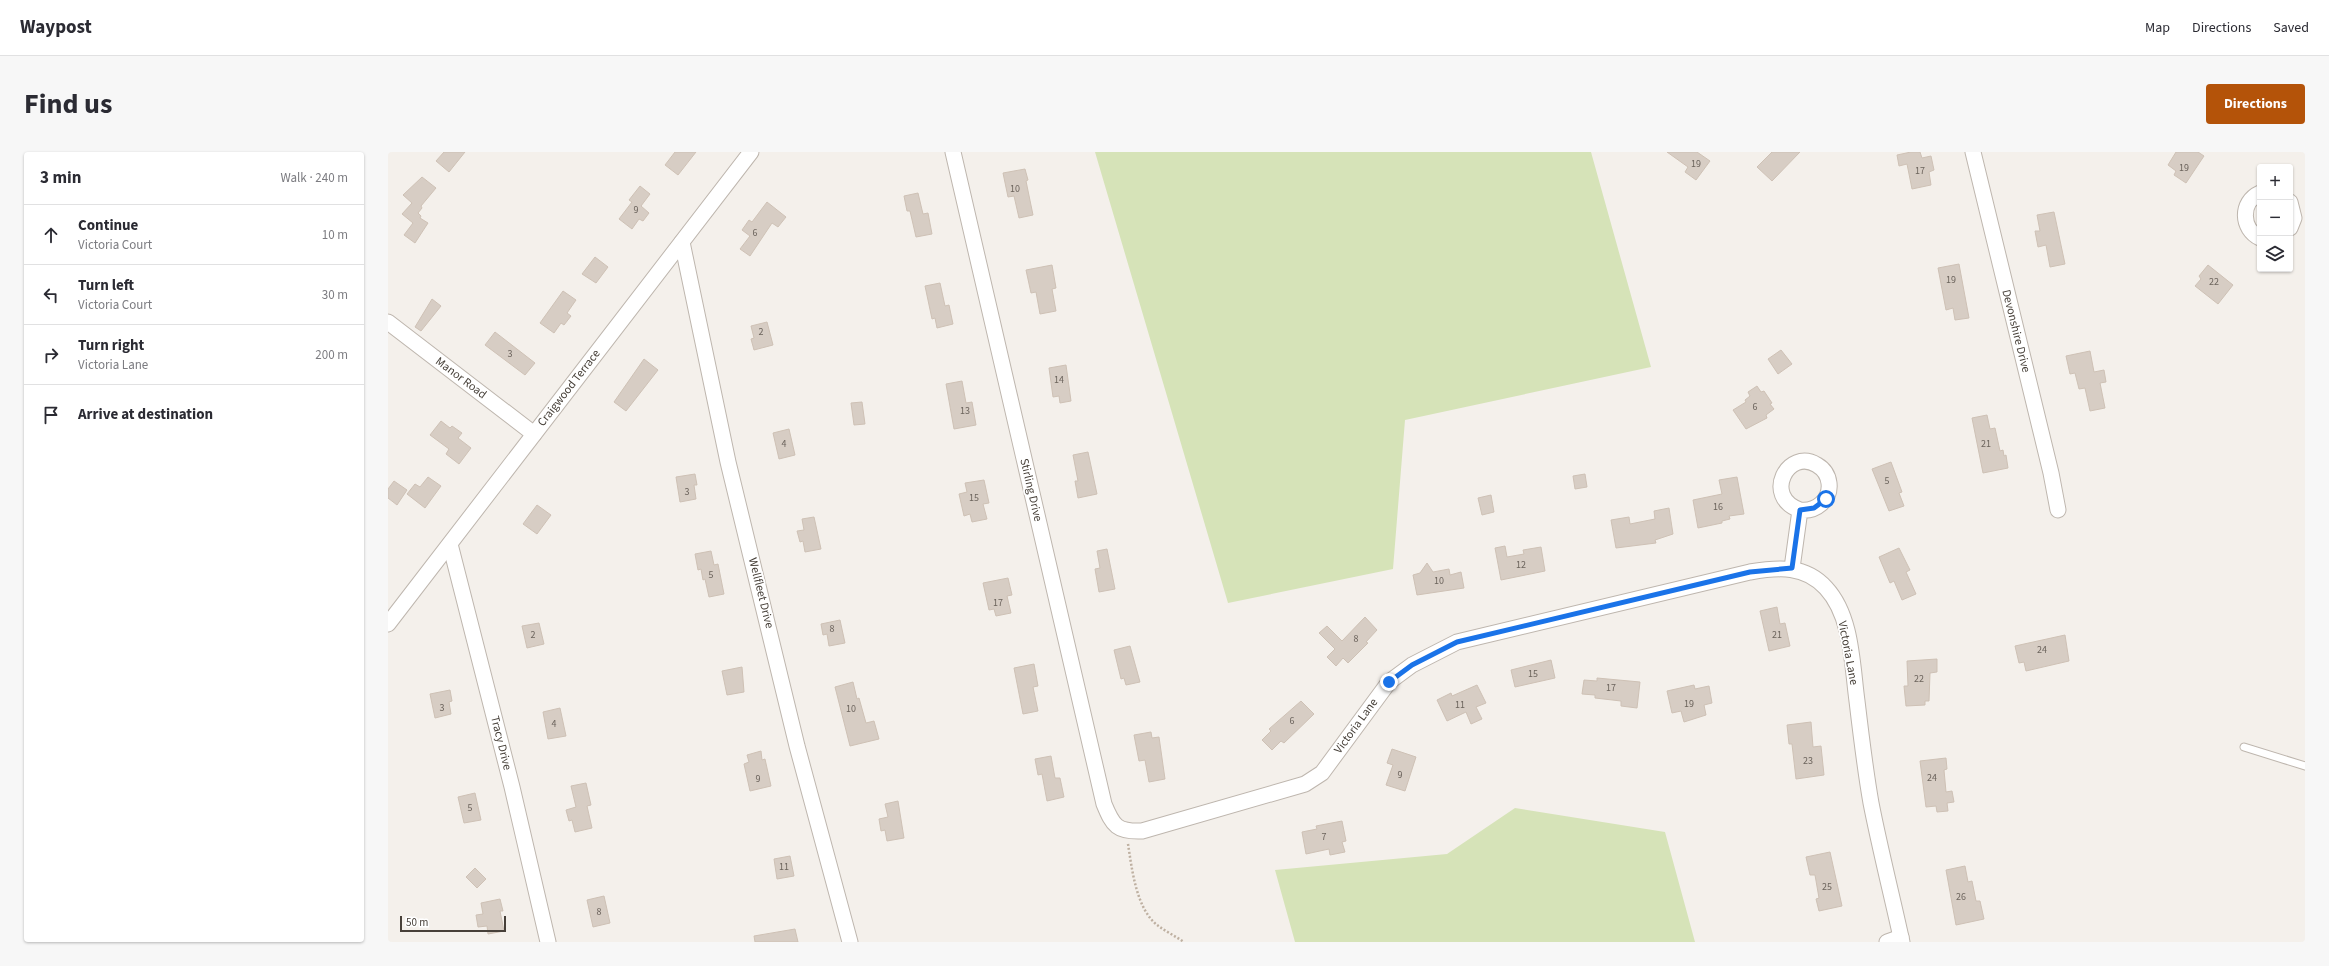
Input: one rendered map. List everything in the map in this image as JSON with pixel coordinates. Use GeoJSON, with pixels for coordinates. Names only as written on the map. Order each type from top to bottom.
{"type":"FeatureCollection","features":[{"type":"Feature","properties":{"kind":"street","name":"Craigwood Terrace"},"geometry":{"type":"LineString","coordinates":[[388,624],[751,152]]}},
{"type":"Feature","properties":{"kind":"street","name":"Stirling Drive"},"geometry":{"type":"LineString","coordinates":[[953,152],[1104,804],[1120,829]]}},
{"type":"Feature","properties":{"kind":"street","name":"Devonshire Drive"},"geometry":{"type":"LineString","coordinates":[[1973,152],[2051,473],[2058,510]]}},
{"type":"Feature","properties":{"kind":"street"},"geometry":{"type":"LineString","coordinates":[[2257,195],[2251,200],[2245,214],[2249,230],[2257,236]]}},
{"type":"Feature","properties":{"kind":"street"},"geometry":{"type":"LineString","coordinates":[[2293,220],[2296,206]]}},
{"type":"Feature","properties":{"kind":"street","name":"Wellfleet Drive"},"geometry":{"type":"LineString","coordinates":[[682,242],[728,462],[797,746],[850,942]]}},
{"type":"Feature","properties":{"kind":"street","name":"Manor Road"},"geometry":{"type":"LineString","coordinates":[[388,322],[534,434]]}},
{"type":"Feature","properties":{"kind":"street"},"geometry":{"type":"LineString","coordinates":[[1792,568],[1800,510]]}},
{"type":"Feature","properties":{"kind":"street","name":"Tracy Drive"},"geometry":{"type":"LineString","coordinates":[[450,544],[512,787],[548,942]]}},
{"type":"Feature","properties":{"kind":"street","name":"Victoria Lane"},"geometry":{"type":"LineString","coordinates":[[1120,829],[1142,831],[1305,784],[1322,773],[1389,682],[1412,665],[1457,642],[1750,572],[1792,568],[1816,579],[1826,588],[1833,597],[1843,622],[1850,650],[1872,802],[1897,940]]}},
{"type":"Feature","properties":{"kind":"lane"},"geometry":{"type":"LineString","coordinates":[[2244,747],[2305,766]]}},
{"type":"Feature","properties":{"kind":"path"},"geometry":{"type":"LineString","coordinates":[[1120,829],[1143,905],[1156,924],[1184,942]]}},
{"type":"Feature","properties":{"kind":"green space"},"geometry":{"type":"Polygon","coordinates":[[[1095,152],[1591,152],[1651,367],[1405,420],[1393,569],[1228,603],[1095,152]]]}},
{"type":"Feature","properties":{"kind":"green space"},"geometry":{"type":"Polygon","coordinates":[[[1515,808],[1665,832],[1695,942],[1295,942],[1275,870],[1447,854],[1515,808]]]}},
{"type":"Feature","properties":{"kind":"building"},"geometry":{"type":"Polygon","coordinates":[[[444,152],[465,152],[449,172],[436,161],[444,152]]]}},
{"type":"Feature","properties":{"kind":"building"},"geometry":{"type":"Polygon","coordinates":[[[675,152],[696,152],[678,175],[665,165],[675,152]]]}},
{"type":"Feature","properties":{"kind":"building"},"geometry":{"type":"Polygon","coordinates":[[[1667,152],[1697,152],[1710,161],[1696,180],[1685,172],[1688,167],[1667,152]]]}},
{"type":"Feature","properties":{"kind":"building"},"geometry":{"type":"Polygon","coordinates":[[[1772,152],[1800,152],[1772,181],[1757,167],[1772,152]]]}},
{"type":"Feature","properties":{"kind":"building"},"geometry":{"type":"Polygon","coordinates":[[[1920,152],[1922,158],[1931,156],[1934,170],[1929,172],[1931,185],[1912,189],[1907,164],[1899,166],[1897,155],[1920,152]]]}},
{"type":"Feature","properties":{"kind":"building"},"geometry":{"type":"Polygon","coordinates":[[[2176,152],[2198,152],[2204,156],[2186,183],[2174,175],[2176,171],[2168,165],[2176,152]]]}},
{"type":"Feature","properties":{"kind":"building"},"geometry":{"type":"Polygon","coordinates":[[[1025,169],[1033,215],[1019,218],[1014,196],[1008,197],[1003,173],[1025,169]]]}},
{"type":"Feature","properties":{"kind":"building"},"geometry":{"type":"Polygon","coordinates":[[[422,177],[436,188],[421,206],[422,208],[418,213],[421,216],[420,218],[428,223],[415,243],[404,235],[413,223],[402,214],[412,203],[403,195],[422,177]]]}},
{"type":"Feature","properties":{"kind":"building"},"geometry":{"type":"Polygon","coordinates":[[[640,186],[650,194],[641,206],[649,213],[643,221],[639,219],[632,229],[619,219],[632,202],[629,200],[640,186]]]}},
{"type":"Feature","properties":{"kind":"building"},"geometry":{"type":"Polygon","coordinates":[[[918,193],[923,214],[928,213],[932,234],[916,237],[910,211],[907,211],[904,196],[918,193]]]}},
{"type":"Feature","properties":{"kind":"building"},"geometry":{"type":"Polygon","coordinates":[[[767,202],[786,217],[778,227],[772,223],[750,256],[740,249],[750,236],[742,230],[749,220],[752,222],[767,202]]]}},
{"type":"Feature","properties":{"kind":"building"},"geometry":{"type":"Polygon","coordinates":[[[2054,212],[2065,264],[2050,267],[2046,245],[2038,247],[2035,231],[2040,231],[2037,215],[2054,212]]]}},
{"type":"Feature","properties":{"kind":"building"},"geometry":{"type":"Polygon","coordinates":[[[595,257],[608,267],[596,283],[582,274],[595,257]]]}},
{"type":"Feature","properties":{"kind":"building"},"geometry":{"type":"Polygon","coordinates":[[[1959,264],[1969,318],[1955,320],[1953,308],[1946,310],[1938,268],[1959,264]]]}},
{"type":"Feature","properties":{"kind":"building"},"geometry":{"type":"Polygon","coordinates":[[[1052,265],[1056,288],[1052,289],[1056,311],[1040,314],[1036,292],[1031,293],[1026,270],[1052,265]]]}},
{"type":"Feature","properties":{"kind":"building"},"geometry":{"type":"Polygon","coordinates":[[[2208,265],[2233,285],[2218,304],[2195,286],[2201,279],[2199,276],[2208,265]]]}},
{"type":"Feature","properties":{"kind":"building"},"geometry":{"type":"Polygon","coordinates":[[[940,283],[945,306],[949,305],[953,324],[937,328],[935,318],[932,319],[925,286],[940,283]]]}},
{"type":"Feature","properties":{"kind":"building"},"geometry":{"type":"Polygon","coordinates":[[[563,291],[576,300],[567,313],[571,316],[564,325],[561,323],[554,333],[540,323],[563,291]]]}},
{"type":"Feature","properties":{"kind":"building"},"geometry":{"type":"Polygon","coordinates":[[[432,299],[441,306],[421,331],[415,327],[432,299]]]}},
{"type":"Feature","properties":{"kind":"building"},"geometry":{"type":"Polygon","coordinates":[[[767,322],[773,345],[754,350],[751,339],[754,338],[751,326],[767,322]]]}},
{"type":"Feature","properties":{"kind":"building"},"geometry":{"type":"Polygon","coordinates":[[[495,332],[535,363],[525,375],[485,345],[495,332]]]}},
{"type":"Feature","properties":{"kind":"building"},"geometry":{"type":"Polygon","coordinates":[[[1781,350],[1792,364],[1778,374],[1768,359],[1781,350]]]}},
{"type":"Feature","properties":{"kind":"building"},"geometry":{"type":"Polygon","coordinates":[[[2090,351],[2094,372],[2104,370],[2106,382],[2100,383],[2105,408],[2090,411],[2085,388],[2079,389],[2075,373],[2070,374],[2066,356],[2090,351]]]}},
{"type":"Feature","properties":{"kind":"building"},"geometry":{"type":"Polygon","coordinates":[[[644,359],[658,370],[626,411],[614,402],[644,359]]]}},
{"type":"Feature","properties":{"kind":"building"},"geometry":{"type":"Polygon","coordinates":[[[1066,365],[1071,401],[1060,403],[1059,396],[1053,397],[1049,368],[1066,365]]]}},
{"type":"Feature","properties":{"kind":"building"},"geometry":{"type":"Polygon","coordinates":[[[962,381],[966,403],[972,402],[976,425],[954,429],[946,384],[962,381]]]}},
{"type":"Feature","properties":{"kind":"building"},"geometry":{"type":"Polygon","coordinates":[[[1757,386],[1761,392],[1764,391],[1774,409],[1766,415],[1767,418],[1746,429],[1733,410],[1746,402],[1745,400],[1750,396],[1748,392],[1757,386]]]}},
{"type":"Feature","properties":{"kind":"building"},"geometry":{"type":"Polygon","coordinates":[[[862,402],[865,424],[854,425],[851,403],[862,402]]]}},
{"type":"Feature","properties":{"kind":"building"},"geometry":{"type":"Polygon","coordinates":[[[1987,415],[1990,429],[1995,428],[2000,451],[2003,450],[2004,456],[2006,455],[2008,468],[1983,473],[1972,418],[1987,415]]]}},
{"type":"Feature","properties":{"kind":"building"},"geometry":{"type":"Polygon","coordinates":[[[441,421],[450,428],[452,426],[462,433],[458,438],[471,448],[459,464],[446,454],[449,449],[430,435],[441,421]]]}},
{"type":"Feature","properties":{"kind":"building"},"geometry":{"type":"Polygon","coordinates":[[[789,429],[795,455],[779,459],[773,433],[789,429]]]}},
{"type":"Feature","properties":{"kind":"building"},"geometry":{"type":"Polygon","coordinates":[[[1088,452],[1097,494],[1078,498],[1075,481],[1078,481],[1073,455],[1088,452]]]}},
{"type":"Feature","properties":{"kind":"building"},"geometry":{"type":"Polygon","coordinates":[[[1891,462],[1902,492],[1899,493],[1904,506],[1889,511],[1872,469],[1891,462]]]}},
{"type":"Feature","properties":{"kind":"building"},"geometry":{"type":"Polygon","coordinates":[[[695,474],[697,485],[694,485],[696,499],[680,502],[676,477],[695,474]]]}},
{"type":"Feature","properties":{"kind":"building"},"geometry":{"type":"Polygon","coordinates":[[[1585,474],[1587,487],[1575,489],[1573,476],[1585,474]]]}},
{"type":"Feature","properties":{"kind":"building"},"geometry":{"type":"Polygon","coordinates":[[[428,477],[441,486],[425,508],[407,494],[415,484],[420,487],[428,477]]]}},
{"type":"Feature","properties":{"kind":"building"},"geometry":{"type":"Polygon","coordinates":[[[1737,477],[1744,514],[1729,516],[1730,519],[1722,521],[1722,523],[1698,528],[1693,500],[1722,494],[1719,480],[1737,477]]]}},
{"type":"Feature","properties":{"kind":"building"},"geometry":{"type":"Polygon","coordinates":[[[984,480],[989,503],[983,504],[987,519],[972,522],[970,514],[964,516],[959,494],[967,492],[965,483],[984,480]]]}},
{"type":"Feature","properties":{"kind":"building"},"geometry":{"type":"Polygon","coordinates":[[[394,481],[407,490],[397,505],[388,498],[388,489],[394,481]]]}},
{"type":"Feature","properties":{"kind":"building"},"geometry":{"type":"Polygon","coordinates":[[[1491,495],[1494,512],[1482,515],[1478,498],[1491,495]]]}},
{"type":"Feature","properties":{"kind":"building"},"geometry":{"type":"Polygon","coordinates":[[[537,505],[551,515],[537,534],[523,524],[537,505]]]}},
{"type":"Feature","properties":{"kind":"building"},"geometry":{"type":"Polygon","coordinates":[[[1669,508],[1673,534],[1655,540],[1656,543],[1616,548],[1611,520],[1629,517],[1630,524],[1655,519],[1654,511],[1669,508]]]}},
{"type":"Feature","properties":{"kind":"building"},"geometry":{"type":"Polygon","coordinates":[[[814,517],[821,549],[805,552],[803,541],[800,542],[797,531],[804,530],[802,519],[814,517]]]}},
{"type":"Feature","properties":{"kind":"building"},"geometry":{"type":"Polygon","coordinates":[[[1505,546],[1507,557],[1524,554],[1523,550],[1541,547],[1545,571],[1501,580],[1495,548],[1505,546]]]}},
{"type":"Feature","properties":{"kind":"building"},"geometry":{"type":"Polygon","coordinates":[[[1899,548],[1910,570],[1906,572],[1916,594],[1902,600],[1894,581],[1890,583],[1879,557],[1899,548]]]}},
{"type":"Feature","properties":{"kind":"building"},"geometry":{"type":"Polygon","coordinates":[[[1107,549],[1115,589],[1099,592],[1095,569],[1100,568],[1097,551],[1107,549]]]}},
{"type":"Feature","properties":{"kind":"building"},"geometry":{"type":"Polygon","coordinates":[[[711,551],[714,565],[718,564],[724,594],[709,597],[701,569],[698,570],[695,554],[711,551]]]}},
{"type":"Feature","properties":{"kind":"building"},"geometry":{"type":"Polygon","coordinates":[[[1427,563],[1433,572],[1449,569],[1450,575],[1461,572],[1464,588],[1417,595],[1413,575],[1420,573],[1427,563]]]}},
{"type":"Feature","properties":{"kind":"building"},"geometry":{"type":"Polygon","coordinates":[[[1008,578],[1012,595],[1007,596],[1011,613],[996,616],[994,609],[989,610],[983,583],[1008,578]]]}},
{"type":"Feature","properties":{"kind":"building"},"geometry":{"type":"Polygon","coordinates":[[[1777,607],[1780,624],[1785,623],[1790,646],[1769,651],[1760,611],[1777,607]]]}},
{"type":"Feature","properties":{"kind":"building"},"geometry":{"type":"Polygon","coordinates":[[[1365,617],[1377,630],[1366,642],[1368,643],[1348,663],[1343,658],[1336,666],[1327,657],[1335,649],[1319,633],[1327,626],[1342,641],[1365,617]]]}},
{"type":"Feature","properties":{"kind":"building"},"geometry":{"type":"Polygon","coordinates":[[[840,620],[845,643],[829,646],[827,634],[823,635],[821,624],[840,620]]]}},
{"type":"Feature","properties":{"kind":"building"},"geometry":{"type":"Polygon","coordinates":[[[539,623],[544,644],[527,648],[522,626],[539,623]]]}},
{"type":"Feature","properties":{"kind":"building"},"geometry":{"type":"Polygon","coordinates":[[[2065,635],[2069,661],[2026,671],[2024,662],[2019,663],[2015,646],[2065,635]]]}},
{"type":"Feature","properties":{"kind":"building"},"geometry":{"type":"Polygon","coordinates":[[[1130,646],[1140,682],[1126,685],[1124,678],[1121,679],[1114,650],[1130,646]]]}},
{"type":"Feature","properties":{"kind":"building"},"geometry":{"type":"Polygon","coordinates":[[[1937,659],[1937,672],[1930,673],[1929,701],[1925,701],[1925,705],[1906,706],[1904,686],[1908,686],[1907,661],[1937,659]]]}},
{"type":"Feature","properties":{"kind":"building"},"geometry":{"type":"Polygon","coordinates":[[[1551,660],[1555,678],[1515,687],[1511,670],[1551,660]]]}},
{"type":"Feature","properties":{"kind":"building"},"geometry":{"type":"Polygon","coordinates":[[[1034,664],[1038,686],[1033,687],[1038,711],[1023,714],[1014,668],[1034,664]]]}},
{"type":"Feature","properties":{"kind":"building"},"geometry":{"type":"Polygon","coordinates":[[[742,667],[744,692],[727,695],[722,671],[742,667]]]}},
{"type":"Feature","properties":{"kind":"building"},"geometry":{"type":"Polygon","coordinates":[[[1597,678],[1640,682],[1637,708],[1621,706],[1621,701],[1595,698],[1595,695],[1582,694],[1584,680],[1597,681],[1597,678]]]}},
{"type":"Feature","properties":{"kind":"building"},"geometry":{"type":"Polygon","coordinates":[[[853,682],[857,699],[859,698],[866,723],[874,721],[879,739],[850,746],[835,687],[853,682]]]}},
{"type":"Feature","properties":{"kind":"building"},"geometry":{"type":"Polygon","coordinates":[[[1477,685],[1486,703],[1476,707],[1482,719],[1471,724],[1466,712],[1447,721],[1437,700],[1451,693],[1452,696],[1477,685]]]}},
{"type":"Feature","properties":{"kind":"building"},"geometry":{"type":"Polygon","coordinates":[[[1694,685],[1695,689],[1709,686],[1712,703],[1704,705],[1706,715],[1684,722],[1681,711],[1672,713],[1667,691],[1694,685]]]}},
{"type":"Feature","properties":{"kind":"building"},"geometry":{"type":"Polygon","coordinates":[[[450,690],[452,701],[449,702],[451,714],[435,718],[430,694],[450,690]]]}},
{"type":"Feature","properties":{"kind":"building"},"geometry":{"type":"Polygon","coordinates":[[[1301,701],[1314,714],[1284,743],[1281,741],[1272,750],[1262,740],[1271,731],[1269,729],[1301,701]]]}},
{"type":"Feature","properties":{"kind":"building"},"geometry":{"type":"Polygon","coordinates":[[[560,708],[566,736],[548,739],[543,712],[560,708]]]}},
{"type":"Feature","properties":{"kind":"building"},"geometry":{"type":"Polygon","coordinates":[[[1811,722],[1813,747],[1821,746],[1824,775],[1796,779],[1792,744],[1789,744],[1787,725],[1811,722]]]}},
{"type":"Feature","properties":{"kind":"building"},"geometry":{"type":"Polygon","coordinates":[[[1151,732],[1152,738],[1159,737],[1165,779],[1149,782],[1145,760],[1139,761],[1134,735],[1151,732]]]}},
{"type":"Feature","properties":{"kind":"building"},"geometry":{"type":"Polygon","coordinates":[[[1392,749],[1416,757],[1405,791],[1386,785],[1393,765],[1387,763],[1392,749]]]}},
{"type":"Feature","properties":{"kind":"building"},"geometry":{"type":"Polygon","coordinates":[[[761,751],[762,760],[765,759],[771,786],[750,791],[744,764],[749,762],[747,755],[761,751]]]}},
{"type":"Feature","properties":{"kind":"building"},"geometry":{"type":"Polygon","coordinates":[[[1051,756],[1055,778],[1060,778],[1064,797],[1047,801],[1042,774],[1038,775],[1035,759],[1051,756]]]}},
{"type":"Feature","properties":{"kind":"building"},"geometry":{"type":"Polygon","coordinates":[[[1946,758],[1947,769],[1944,770],[1946,792],[1952,791],[1954,802],[1947,803],[1948,811],[1937,812],[1936,806],[1926,807],[1920,761],[1946,758]]]}},
{"type":"Feature","properties":{"kind":"building"},"geometry":{"type":"Polygon","coordinates":[[[586,783],[591,805],[587,806],[592,828],[575,832],[572,820],[569,821],[566,810],[576,807],[571,786],[586,783]]]}},
{"type":"Feature","properties":{"kind":"building"},"geometry":{"type":"Polygon","coordinates":[[[475,793],[481,820],[464,823],[458,797],[475,793]]]}},
{"type":"Feature","properties":{"kind":"building"},"geometry":{"type":"Polygon","coordinates":[[[898,801],[904,838],[887,841],[885,830],[881,831],[879,819],[888,817],[885,804],[898,801]]]}},
{"type":"Feature","properties":{"kind":"building"},"geometry":{"type":"Polygon","coordinates":[[[1342,821],[1346,841],[1342,842],[1345,852],[1330,855],[1329,849],[1306,854],[1302,832],[1317,829],[1316,826],[1342,821]]]}},
{"type":"Feature","properties":{"kind":"building"},"geometry":{"type":"Polygon","coordinates":[[[1830,852],[1842,906],[1819,911],[1816,899],[1819,898],[1815,875],[1810,875],[1806,857],[1830,852]]]}},
{"type":"Feature","properties":{"kind":"building"},"geometry":{"type":"Polygon","coordinates":[[[790,856],[794,876],[777,879],[774,859],[790,856]]]}},
{"type":"Feature","properties":{"kind":"building"},"geometry":{"type":"Polygon","coordinates":[[[1965,866],[1968,882],[1972,881],[1976,901],[1980,901],[1984,919],[1956,925],[1946,870],[1965,866]]]}},
{"type":"Feature","properties":{"kind":"building"},"geometry":{"type":"Polygon","coordinates":[[[475,868],[486,879],[477,888],[466,877],[475,868]]]}},
{"type":"Feature","properties":{"kind":"building"},"geometry":{"type":"Polygon","coordinates":[[[604,896],[610,923],[593,927],[587,900],[604,896]]]}},
{"type":"Feature","properties":{"kind":"building"},"geometry":{"type":"Polygon","coordinates":[[[500,899],[503,911],[500,911],[504,931],[488,934],[487,926],[478,927],[476,915],[483,914],[481,903],[500,899]]]}},
{"type":"Feature","properties":{"kind":"building"},"geometry":{"type":"Polygon","coordinates":[[[795,929],[798,942],[755,942],[754,936],[795,929]]]}},
{"type":"Feature","properties":{"kind":"route"},"geometry":{"type":"LineString","coordinates":[[1389,682],[1412,665],[1457,642],[1750,572],[1778,568],[1792,568],[1800,510],[1810,510],[1819,506],[1826,499]]}}]}
